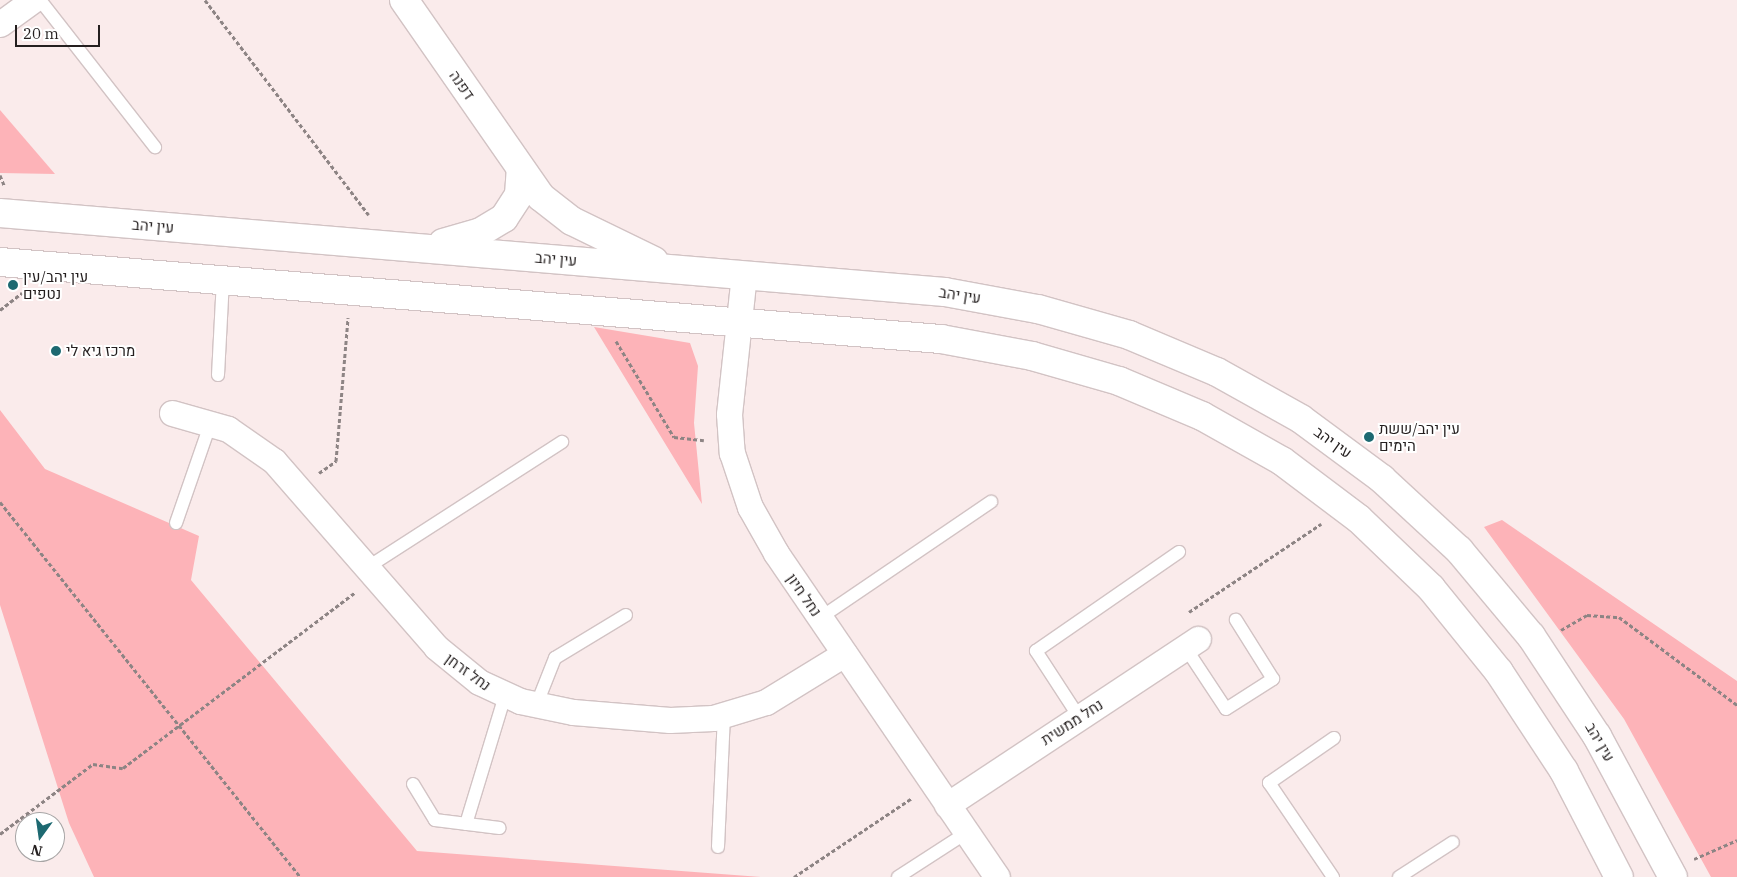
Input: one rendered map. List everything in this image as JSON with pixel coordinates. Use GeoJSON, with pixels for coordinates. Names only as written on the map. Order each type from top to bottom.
{"type":"FeatureCollection","features":[{"type":"Feature","properties":{"kind":"street"},"geometry":{"type":"LineString","coordinates":[[0,24],[33,0]]}},
{"type":"Feature","properties":{"kind":"street","name":"דפנה"},"geometry":{"type":"LineString","coordinates":[[404,0],[521,169],[561,214],[668,268]]}},
{"type":"Feature","properties":{"kind":"street"},"geometry":{"type":"LineString","coordinates":[[425,248],[496,224],[519,196],[521,169]]}},
{"type":"Feature","properties":{"kind":"street","name":"עין יהב"},"geometry":{"type":"LineString","coordinates":[[0,214],[945,292],[1038,309],[1129,335],[1217,372],[1302,420],[1382,479],[1459,550],[1538,647],[1597,736],[1671,874]]}},
{"type":"Feature","properties":{"kind":"street"},"geometry":{"type":"LineString","coordinates":[[0,262],[941,339],[1032,356],[1119,381],[1202,416],[1282,461],[1359,519],[1450,611],[1499,672],[1564,771],[1619,877]]}},
{"type":"Feature","properties":{"kind":"street","name":"נחל חיון"},"geometry":{"type":"LineString","coordinates":[[744,274],[729,434],[737,472],[758,523],[844,654],[997,877]]}},
{"type":"Feature","properties":{"kind":"street","name":"נחל זרחן"},"geometry":{"type":"LineString","coordinates":[[172,412],[211,422],[259,449],[299,487],[446,657],[505,696],[536,706],[670,720],[724,716],[774,698],[844,654]]}},
{"type":"Feature","properties":{"kind":"street","name":"נחל ממשית"},"geometry":{"type":"LineString","coordinates":[[947,805],[1192,643]]}},
{"type":"Feature","properties":{"kind":"lane"},"geometry":{"type":"LineString","coordinates":[[40,0],[154,146]]}},
{"type":"Feature","properties":{"kind":"lane"},"geometry":{"type":"LineString","coordinates":[[218,375],[223,280]]}},
{"type":"Feature","properties":{"kind":"lane"},"geometry":{"type":"LineString","coordinates":[[176,524],[211,422]]}},
{"type":"Feature","properties":{"kind":"lane"},"geometry":{"type":"LineString","coordinates":[[372,572],[562,442]]}},
{"type":"Feature","properties":{"kind":"lane"},"geometry":{"type":"LineString","coordinates":[[820,618],[991,502]]}},
{"type":"Feature","properties":{"kind":"lane"},"geometry":{"type":"LineString","coordinates":[[1079,717],[1036,651],[1180,552]]}},
{"type":"Feature","properties":{"kind":"lane"},"geometry":{"type":"LineString","coordinates":[[536,706],[554,658],[626,615]]}},
{"type":"Feature","properties":{"kind":"lane"},"geometry":{"type":"LineString","coordinates":[[1192,643],[1226,709],[1273,679],[1236,620]]}},
{"type":"Feature","properties":{"kind":"lane"},"geometry":{"type":"LineString","coordinates":[[466,824],[505,696]]}},
{"type":"Feature","properties":{"kind":"lane"},"geometry":{"type":"LineString","coordinates":[[718,847],[724,716]]}},
{"type":"Feature","properties":{"kind":"lane"},"geometry":{"type":"LineString","coordinates":[[1333,877],[1269,783],[1334,738]]}},
{"type":"Feature","properties":{"kind":"lane"},"geometry":{"type":"LineString","coordinates":[[413,784],[435,820],[500,828]]}},
{"type":"Feature","properties":{"kind":"lane"},"geometry":{"type":"LineString","coordinates":[[898,877],[966,832]]}},
{"type":"Feature","properties":{"kind":"lane"},"geometry":{"type":"LineString","coordinates":[[1399,877],[1453,842]]}},
{"type":"Feature","properties":{"kind":"path"},"geometry":{"type":"LineString","coordinates":[[205,0],[372,220]]}},
{"type":"Feature","properties":{"kind":"path"},"geometry":{"type":"LineString","coordinates":[[299,487],[336,461],[351,290]]}},
{"type":"Feature","properties":{"kind":"path"},"geometry":{"type":"LineString","coordinates":[[598,310],[674,437],[695,442],[729,434]]}},
{"type":"Feature","properties":{"kind":"path"},"geometry":{"type":"LineString","coordinates":[[0,502],[300,877]]}},
{"type":"Feature","properties":{"kind":"path"},"geometry":{"type":"LineString","coordinates":[[0,834],[93,764],[123,768],[372,572]]}},
{"type":"Feature","properties":{"kind":"path"},"geometry":{"type":"LineString","coordinates":[[1538,647],[1577,618],[1619,617],[1737,705]]}},
{"type":"Feature","properties":{"kind":"path"},"geometry":{"type":"LineString","coordinates":[[1671,874],[1737,840]]}},
{"type":"Feature","properties":{"kind":"shaded area"},"geometry":{"type":"Polygon","coordinates":[[[0,110],[55,174],[0,173],[0,110]]]}},
{"type":"Feature","properties":{"kind":"shaded area"},"geometry":{"type":"Polygon","coordinates":[[[594,327],[690,343],[698,366],[694,423],[702,504],[594,327]]]}},
{"type":"Feature","properties":{"kind":"shaded area"},"geometry":{"type":"Polygon","coordinates":[[[0,410],[45,469],[199,536],[191,580],[417,851],[761,877],[94,877],[69,823],[0,605],[0,410]]]}},
{"type":"Feature","properties":{"kind":"shaded area"},"geometry":{"type":"Polygon","coordinates":[[[1502,520],[1737,681],[1737,877],[1711,877],[1624,719],[1484,527],[1502,520]]]}},
{"type":"Feature","properties":{"kind":"place","name":"עין יהב/עין נטפים"},"geometry":{"type":"Point","coordinates":[13,285]}},
{"type":"Feature","properties":{"kind":"place","name":"מרכז גיא לי"},"geometry":{"type":"Point","coordinates":[56,351]}},
{"type":"Feature","properties":{"kind":"place","name":"עין יהב/ששת הימים"},"geometry":{"type":"Point","coordinates":[1369,437]}}]}
